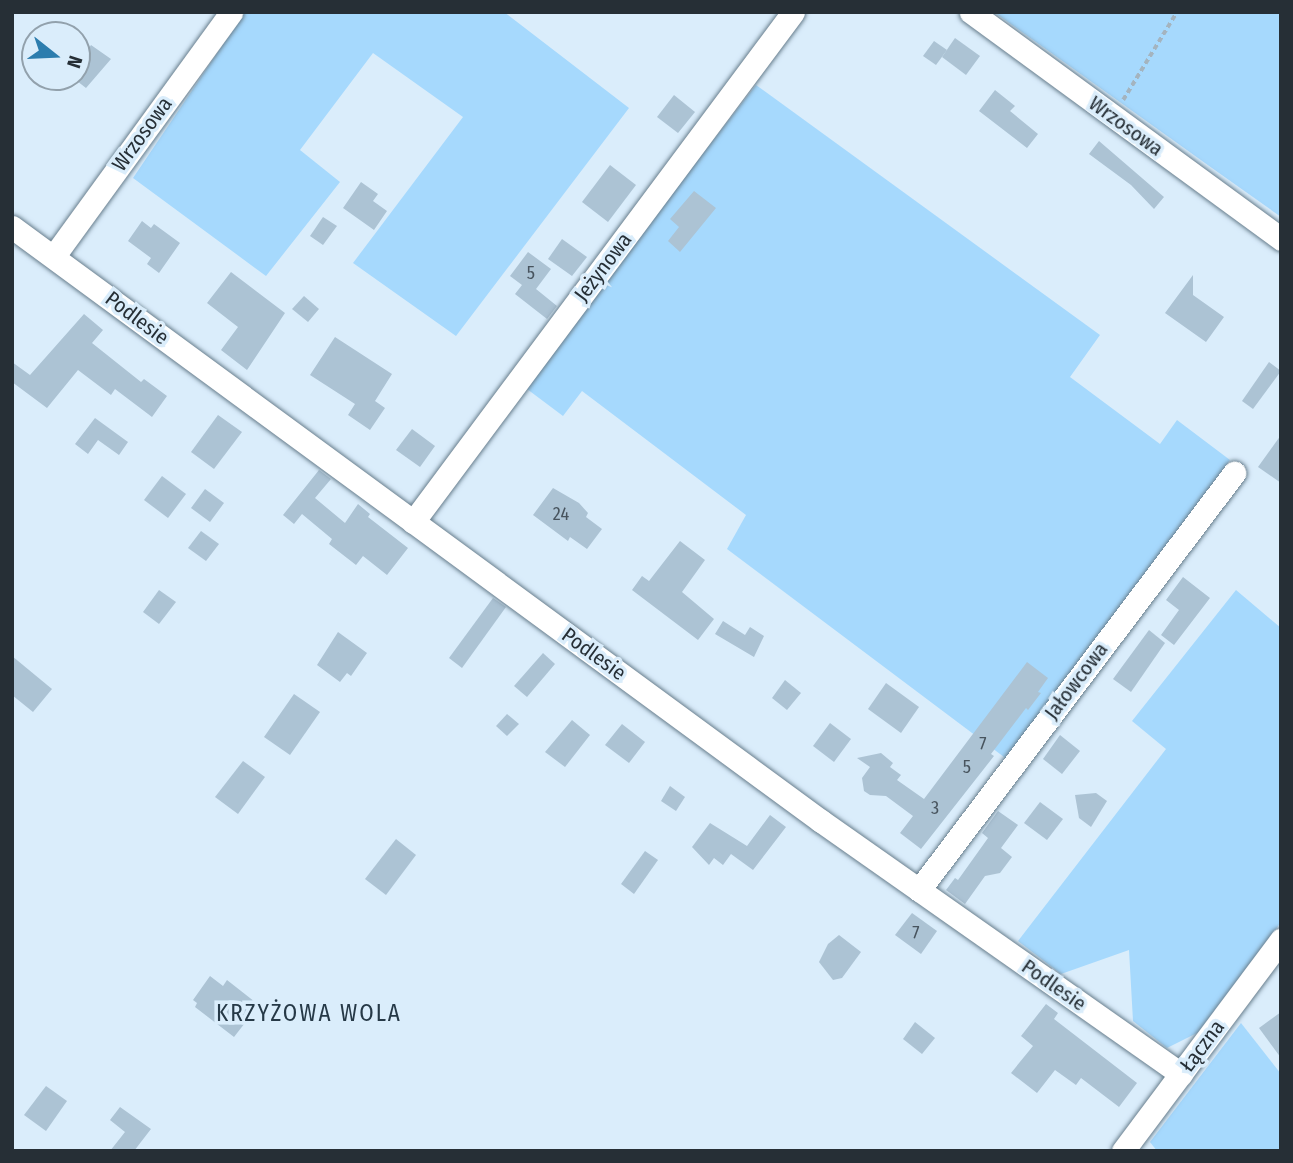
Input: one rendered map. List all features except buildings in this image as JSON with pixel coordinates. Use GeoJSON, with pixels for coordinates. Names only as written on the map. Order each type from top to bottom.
{"type":"FeatureCollection","features":[{"type":"Feature","properties":{"kind":"street","name":"Wrzosowa"},"geometry":{"type":"LineString","coordinates":[[54,256],[231,12]]}},
{"type":"Feature","properties":{"kind":"street","name":"Jeżynowa"},"geometry":{"type":"LineString","coordinates":[[413,522],[793,12]]}},
{"type":"Feature","properties":{"kind":"street","name":"Wrzosowa"},"geometry":{"type":"LineString","coordinates":[[971,12],[1281,239]]}},
{"type":"Feature","properties":{"kind":"street","name":"Podlesie"},"geometry":{"type":"LineString","coordinates":[[12,227],[919,890],[1181,1074]]}},
{"type":"Feature","properties":{"kind":"street","name":"Jałowcowa"},"geometry":{"type":"LineString","coordinates":[[919,890],[1234,473]]}},
{"type":"Feature","properties":{"kind":"street","name":"Łączna"},"geometry":{"type":"LineString","coordinates":[[1123,1151],[1281,940]]}},
{"type":"Feature","properties":{"kind":"path"},"geometry":{"type":"LineString","coordinates":[[1113,117],[1177,12]]}},
{"type":"Feature","properties":{"kind":"shaded area"},"geometry":{"type":"Polygon","coordinates":[[[245,12],[504,12],[629,108],[456,336],[353,263],[463,117],[373,53],[300,150],[340,182],[266,276],[133,178],[245,12]]]}},
{"type":"Feature","properties":{"kind":"shaded area"},"geometry":{"type":"Polygon","coordinates":[[[994,12],[1281,12],[1281,217],[1212,168],[994,12]]]}},
{"type":"Feature","properties":{"kind":"shaded area"},"geometry":{"type":"Polygon","coordinates":[[[756,85],[1100,335],[1070,377],[1160,444],[1177,420],[1230,460],[1008,760],[727,549],[746,515],[582,391],[563,416],[523,386],[756,85]]]}},
{"type":"Feature","properties":{"kind":"shaded area"},"geometry":{"type":"Polygon","coordinates":[[[1236,590],[1281,628],[1281,922],[1203,1030],[1167,1048],[1133,1021],[1129,950],[1061,974],[1018,941],[1166,749],[1132,721],[1236,590]]]}},
{"type":"Feature","properties":{"kind":"shaded area"},"geometry":{"type":"Polygon","coordinates":[[[1241,1023],[1281,1074],[1281,1151],[1157,1151],[1150,1142],[1241,1023]]]}},
{"type":"Feature","properties":{"kind":"district","name":"KRZYŻOWA WOLA"},"geometry":{"type":"Point","coordinates":[309,1013]}}]}
